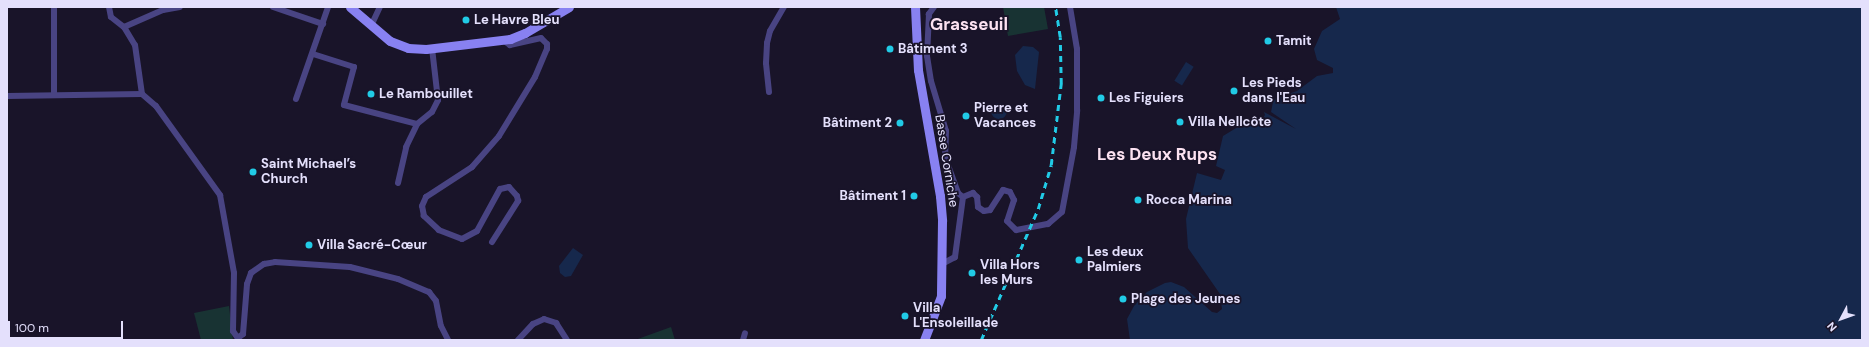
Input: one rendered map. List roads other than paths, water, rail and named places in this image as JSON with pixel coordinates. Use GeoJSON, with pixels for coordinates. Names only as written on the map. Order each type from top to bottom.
{"type":"FeatureCollection","features":[{"type":"Feature","properties":{"kind":"main road"},"geometry":{"type":"LineString","coordinates":[[350,7],[382,36],[400,46],[432,48],[504,40],[525,33],[568,7]]}},
{"type":"Feature","properties":{"kind":"main road","name":"Basse Corniche"},"geometry":{"type":"LineString","coordinates":[[915,7],[918,70],[940,196],[942,264],[941,296],[934,320],[924,340]]}},
{"type":"Feature","properties":{"kind":"street"},"geometry":{"type":"LineString","coordinates":[[54,7],[54,95]]}},
{"type":"Feature","properties":{"kind":"street"},"geometry":{"type":"LineString","coordinates":[[109,7],[114,22],[124,28],[135,45],[142,94]]}},
{"type":"Feature","properties":{"kind":"street"},"geometry":{"type":"LineString","coordinates":[[124,28],[163,10],[180,7]]}},
{"type":"Feature","properties":{"kind":"street"},"geometry":{"type":"LineString","coordinates":[[273,7],[322,24]]}},
{"type":"Feature","properties":{"kind":"street"},"geometry":{"type":"LineString","coordinates":[[296,99],[313,54],[328,7]]}},
{"type":"Feature","properties":{"kind":"street"},"geometry":{"type":"LineString","coordinates":[[371,26],[380,7]]}},
{"type":"Feature","properties":{"kind":"street"},"geometry":{"type":"LineString","coordinates":[[769,92],[766,63],[767,43],[770,31],[784,7]]}},
{"type":"Feature","properties":{"kind":"street"},"geometry":{"type":"LineString","coordinates":[[934,7],[928,14],[927,56],[931,81],[946,131],[945,157],[958,193],[963,197]]}},
{"type":"Feature","properties":{"kind":"street"},"geometry":{"type":"LineString","coordinates":[[963,197],[973,193],[977,197],[978,207],[984,211],[990,210],[1003,190],[1010,192],[1014,200],[1007,221],[1016,230],[1048,224],[1062,212],[1074,147],[1078,72],[1070,7]]}},
{"type":"Feature","properties":{"kind":"street"},"geometry":{"type":"LineString","coordinates":[[492,242],[518,201],[517,196],[509,186],[500,189],[476,231],[462,239],[439,230],[424,216],[422,206],[426,197],[472,166],[499,136],[535,77],[548,50],[547,44],[541,38],[510,45],[504,40]]}},
{"type":"Feature","properties":{"kind":"street"},"geometry":{"type":"LineString","coordinates":[[398,182],[406,147],[416,124],[432,112],[438,100],[432,48]]}},
{"type":"Feature","properties":{"kind":"street"},"geometry":{"type":"LineString","coordinates":[[313,54],[354,67],[344,105],[416,124]]}},
{"type":"Feature","properties":{"kind":"street"},"geometry":{"type":"LineString","coordinates":[[7,96],[142,94],[156,106],[220,194],[234,272],[233,331],[239,338],[243,334],[246,292],[251,273],[264,264],[275,262],[350,267],[398,278],[429,292],[436,301],[441,326],[448,340]]}},
{"type":"Feature","properties":{"kind":"street"},"geometry":{"type":"LineString","coordinates":[[942,264],[955,257],[963,197]]}},
{"type":"Feature","properties":{"kind":"street"},"geometry":{"type":"LineString","coordinates":[[518,340],[533,324],[544,319],[556,323],[567,340]]}},
{"type":"Feature","properties":{"kind":"water"},"geometry":{"type":"Polygon","coordinates":[[[1336,7],[1862,7],[1862,340],[1130,340],[1127,319],[1134,306],[1147,292],[1165,283],[1171,282],[1184,287],[1212,312],[1217,313],[1222,309],[1220,294],[1188,248],[1186,219],[1197,173],[1221,180],[1225,170],[1216,166],[1223,136],[1246,122],[1262,120],[1265,115],[1264,112],[1296,129],[1271,112],[1273,102],[1276,98],[1297,91],[1317,76],[1333,73],[1333,68],[1317,60],[1314,49],[1322,31],[1340,19],[1336,7]]]}},
{"type":"Feature","properties":{"kind":"water"},"geometry":{"type":"Polygon","coordinates":[[[1023,46],[1033,47],[1039,52],[1035,89],[1025,85],[1017,71],[1015,55],[1023,46]]]}},
{"type":"Feature","properties":{"kind":"water"},"geometry":{"type":"Polygon","coordinates":[[[1186,62],[1194,67],[1182,85],[1174,81],[1186,62]]]}},
{"type":"Feature","properties":{"kind":"water"},"geometry":{"type":"Polygon","coordinates":[[[996,103],[1002,103],[1007,108],[1005,117],[1002,119],[996,119],[991,114],[991,108],[996,103]]]}},
{"type":"Feature","properties":{"kind":"water"},"geometry":{"type":"Polygon","coordinates":[[[573,248],[583,255],[571,276],[565,277],[560,273],[559,266],[573,248]]]}},
{"type":"Feature","properties":{"kind":"railway"},"geometry":{"type":"LineString","coordinates":[[981,340],[1038,209],[1051,165],[1061,84],[1060,37],[1055,7]]}},
{"type":"Feature","properties":{"kind":"place","name":"Le Havre Bleu"},"geometry":{"type":"Point","coordinates":[466,20]}},
{"type":"Feature","properties":{"kind":"place","name":"Tamit"},"geometry":{"type":"Point","coordinates":[1268,41]}},
{"type":"Feature","properties":{"kind":"place","name":"Bâtiment 3"},"geometry":{"type":"Point","coordinates":[890,49]}},
{"type":"Feature","properties":{"kind":"place","name":"Les Pieds dans l'Eau"},"geometry":{"type":"Point","coordinates":[1234,91]}},
{"type":"Feature","properties":{"kind":"place","name":"Le Rambouillet"},"geometry":{"type":"Point","coordinates":[371,94]}},
{"type":"Feature","properties":{"kind":"place","name":"Les Figuiers"},"geometry":{"type":"Point","coordinates":[1101,98]}},
{"type":"Feature","properties":{"kind":"place","name":"Pierre et Vacances"},"geometry":{"type":"Point","coordinates":[966,116]}},
{"type":"Feature","properties":{"kind":"place","name":"Villa Nellcôte"},"geometry":{"type":"Point","coordinates":[1180,122]}},
{"type":"Feature","properties":{"kind":"place","name":"Bâtiment 2"},"geometry":{"type":"Point","coordinates":[900,123]}},
{"type":"Feature","properties":{"kind":"place","name":"Saint Michael’s Church"},"geometry":{"type":"Point","coordinates":[253,172]}},
{"type":"Feature","properties":{"kind":"place","name":"Bâtiment 1"},"geometry":{"type":"Point","coordinates":[914,196]}},
{"type":"Feature","properties":{"kind":"place","name":"Rocca Marina"},"geometry":{"type":"Point","coordinates":[1138,200]}},
{"type":"Feature","properties":{"kind":"place","name":"Villa Sacré-Cœur"},"geometry":{"type":"Point","coordinates":[309,245]}},
{"type":"Feature","properties":{"kind":"place","name":"Les deux Palmiers"},"geometry":{"type":"Point","coordinates":[1079,260]}},
{"type":"Feature","properties":{"kind":"place","name":"Villa Hors les Murs"},"geometry":{"type":"Point","coordinates":[972,273]}},
{"type":"Feature","properties":{"kind":"place","name":"Plage des Jeunes"},"geometry":{"type":"Point","coordinates":[1123,299]}},
{"type":"Feature","properties":{"kind":"place","name":"Villa L'Ensoleillade"},"geometry":{"type":"Point","coordinates":[905,316]}},
{"type":"Feature","properties":{"kind":"district","name":"Grasseuil"},"geometry":{"type":"Point","coordinates":[969,25]}},
{"type":"Feature","properties":{"kind":"district","name":"Les Deux Rups"},"geometry":{"type":"Point","coordinates":[1157,155]}}]}
